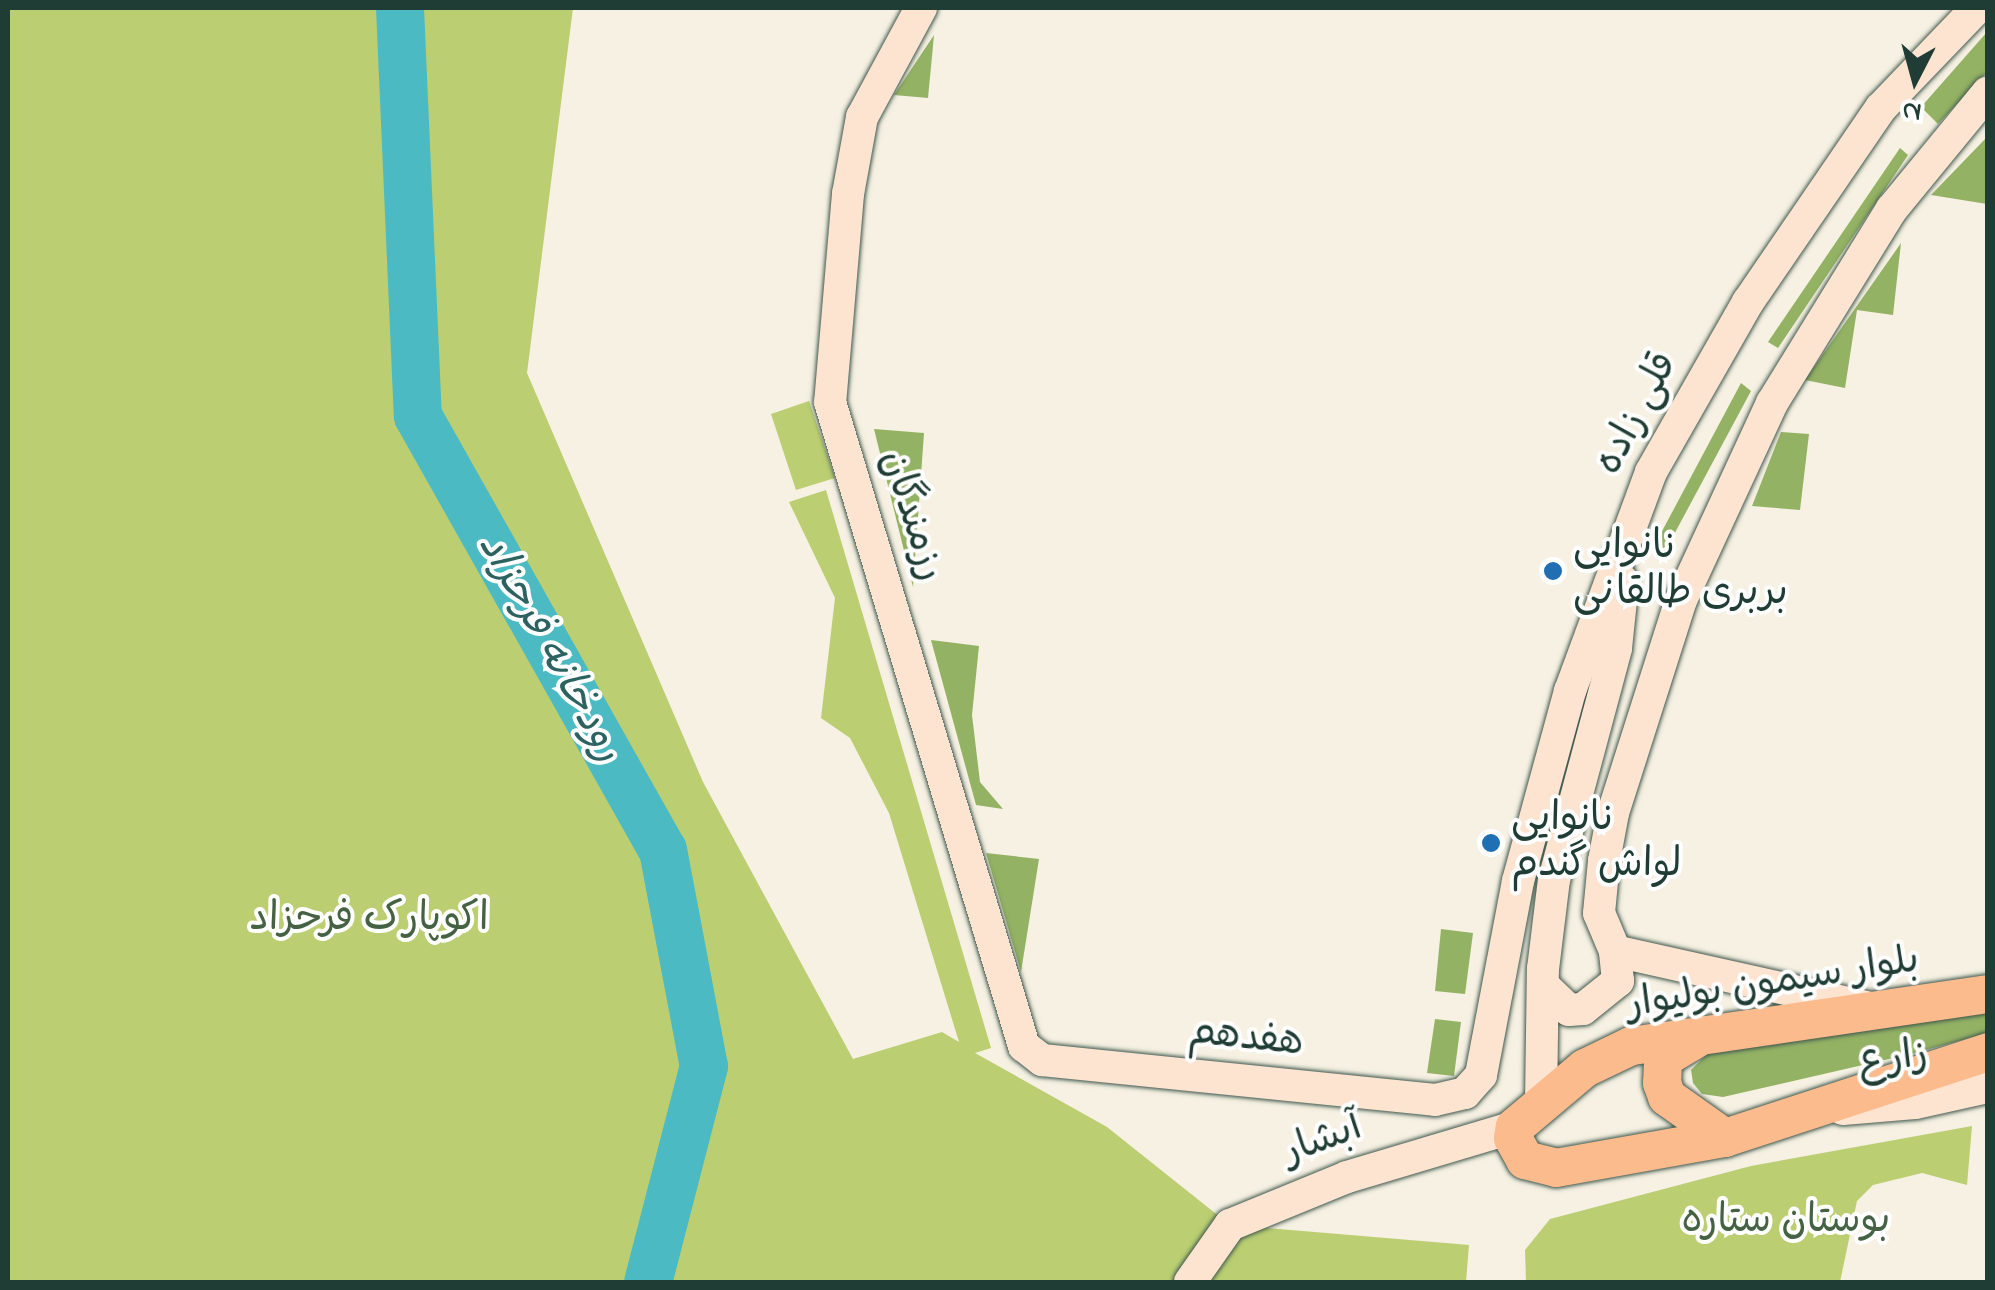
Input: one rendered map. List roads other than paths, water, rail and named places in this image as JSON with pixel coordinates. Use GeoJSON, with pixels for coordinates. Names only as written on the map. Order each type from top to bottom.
{"type":"FeatureCollection","features":[{"type":"Feature","properties":{"kind":"main road","name":"بلوار سیمون بولیوار"},"geometry":{"type":"LineString","coordinates":[[1528,1116],[1585,1068],[1632,1046],[1888,1012],[1988,994]]}},
{"type":"Feature","properties":{"kind":"main road"},"geometry":{"type":"LineString","coordinates":[[1696,1039],[1663,1060],[1662,1083],[1667,1097],[1725,1138]]}},
{"type":"Feature","properties":{"kind":"main road"},"geometry":{"type":"LineString","coordinates":[[1528,1116],[1515,1149],[1525,1160],[1556,1168],[1725,1138],[1988,1052]]}},
{"type":"Feature","properties":{"kind":"street","name":"رزمندگان"},"geometry":{"type":"LineString","coordinates":[[921,8],[862,118],[848,194],[830,402],[1028,1051]]}},
{"type":"Feature","properties":{"kind":"street","name":"قلی زاده"},"geometry":{"type":"LineString","coordinates":[[1458,1096],[1481,1075],[1518,881],[1570,691],[1650,472],[1748,302],[1881,108],[1977,8]]}},
{"type":"Feature","properties":{"kind":"street"},"geometry":{"type":"LineString","coordinates":[[1547,989],[1569,1010],[1593,1004],[1618,982],[1616,951],[1598,899],[1612,813],[1680,600],[1772,402],[1892,209],[1988,92]]}},
{"type":"Feature","properties":{"kind":"street"},"geometry":{"type":"LineString","coordinates":[[1528,1116],[1547,989],[1543,969],[1554,880],[1616,648],[1628,527]]}},
{"type":"Feature","properties":{"kind":"street"},"geometry":{"type":"LineString","coordinates":[[1616,951],[1888,1012]]}},
{"type":"Feature","properties":{"kind":"street","name":"هفدهم"},"geometry":{"type":"LineString","coordinates":[[1028,1051],[1042,1060],[1353,1093],[1434,1100],[1458,1096]]}},
{"type":"Feature","properties":{"kind":"street","name":"زارع"},"geometry":{"type":"LineString","coordinates":[[1808,1112],[1915,1103],[1988,1087]]}},
{"type":"Feature","properties":{"kind":"street","name":"آبشار"},"geometry":{"type":"LineString","coordinates":[[1190,1282],[1230,1225],[1346,1176],[1528,1116]]}},
{"type":"Feature","properties":{"kind":"waterway","name":"رودخانه فرحزاد"},"geometry":{"type":"LineString","coordinates":[[400,8],[418,416],[663,850],[704,1066],[648,1282]]}},
{"type":"Feature","properties":{"kind":"place","name":"نانوایی بربری طالقانی"},"geometry":{"type":"Point","coordinates":[1553,571]}},
{"type":"Feature","properties":{"kind":"place","name":"نانوایی لواش گندم"},"geometry":{"type":"Point","coordinates":[1491,843]}},
{"type":"Feature","properties":{"kind":"park label","name":"اکوپارک فرحزاد"},"geometry":{"type":"Point","coordinates":[369,920]}},
{"type":"Feature","properties":{"kind":"park label","name":"بوستان ستاره"},"geometry":{"type":"Point","coordinates":[1786,1222]}}]}
